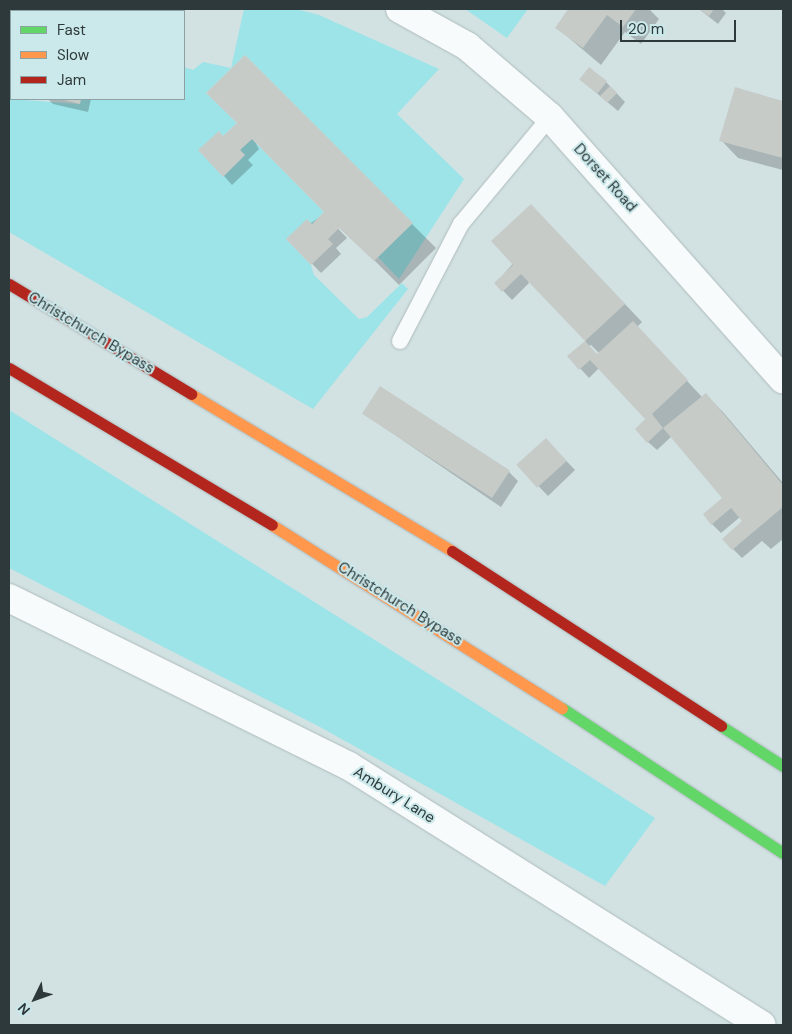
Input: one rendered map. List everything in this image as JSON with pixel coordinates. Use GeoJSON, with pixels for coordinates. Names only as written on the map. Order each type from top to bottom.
{"type":"FeatureCollection","features":[{"type":"Feature","properties":{"kind":"main road","name":"Christchurch Bypass"},"geometry":{"type":"LineString","coordinates":[[9,284],[442,545],[783,766]]}},
{"type":"Feature","properties":{"kind":"main road","name":"Christchurch Bypass"},"geometry":{"type":"LineString","coordinates":[[9,368],[397,600],[783,853]]}},
{"type":"Feature","properties":{"kind":"street","name":"Dorset Road"},"geometry":{"type":"LineString","coordinates":[[405,10],[467,46],[550,117],[783,379]]}},
{"type":"Feature","properties":{"kind":"street","name":"Ambury Lane"},"geometry":{"type":"LineString","coordinates":[[9,598],[349,766],[762,1025]]}},
{"type":"Feature","properties":{"kind":"lane"},"geometry":{"type":"LineString","coordinates":[[400,341],[460,224],[550,117]]}},
{"type":"Feature","properties":{"kind":"shaded area"},"geometry":{"type":"Polygon","coordinates":[[[244,9],[296,9],[319,15],[439,69],[397,114],[464,179],[399,279],[378,257],[412,223],[245,55],[206,93],[237,123],[223,136],[219,131],[199,151],[223,176],[245,155],[240,150],[252,139],[324,212],[312,224],[307,220],[286,239],[311,265],[314,275],[359,319],[367,317],[402,283],[408,289],[313,409],[9,232],[9,37],[10,100],[79,104],[81,100],[185,100],[185,67],[193,70],[203,62],[231,68],[244,9]]]}},
{"type":"Feature","properties":{"kind":"shaded area"},"geometry":{"type":"Polygon","coordinates":[[[465,9],[528,9],[507,38],[465,9]]]}},
{"type":"Feature","properties":{"kind":"shaded area"},"geometry":{"type":"Polygon","coordinates":[[[9,410],[655,818],[605,886],[320,727],[9,568],[9,410]]]}},
{"type":"Feature","properties":{"kind":"building"},"geometry":{"type":"Polygon","coordinates":[[[9,9],[139,10],[10,10],[10,24],[9,9]]]}},
{"type":"Feature","properties":{"kind":"building"},"geometry":{"type":"Polygon","coordinates":[[[568,9],[636,9],[623,27],[607,15],[583,48],[555,28],[568,9]]]}},
{"type":"Feature","properties":{"kind":"building"},"geometry":{"type":"Polygon","coordinates":[[[699,9],[714,9],[709,16],[699,9]]]}},
{"type":"Feature","properties":{"kind":"building"},"geometry":{"type":"Polygon","coordinates":[[[245,55],[413,223],[374,261],[339,228],[328,239],[333,244],[311,265],[286,239],[307,219],[312,224],[324,212],[252,139],[240,150],[245,155],[223,177],[198,150],[219,131],[223,136],[237,123],[206,93],[245,55]]]}},
{"type":"Feature","properties":{"kind":"building"},"geometry":{"type":"Polygon","coordinates":[[[589,67],[607,81],[597,94],[579,80],[589,67]]]}},
{"type":"Feature","properties":{"kind":"building"},"geometry":{"type":"Polygon","coordinates":[[[610,86],[617,93],[607,103],[600,96],[610,86]]]}},
{"type":"Feature","properties":{"kind":"building"},"geometry":{"type":"Polygon","coordinates":[[[735,87],[783,101],[783,158],[719,141],[735,87]]]}},
{"type":"Feature","properties":{"kind":"building"},"geometry":{"type":"Polygon","coordinates":[[[64,100],[81,100],[80,104],[64,100]]]}},
{"type":"Feature","properties":{"kind":"building"},"geometry":{"type":"Polygon","coordinates":[[[531,204],[625,304],[585,341],[521,274],[502,292],[494,283],[513,265],[491,241],[531,204]]]}},
{"type":"Feature","properties":{"kind":"building"},"geometry":{"type":"Polygon","coordinates":[[[633,321],[688,380],[652,414],[663,428],[647,443],[635,429],[645,419],[590,360],[579,370],[567,356],[585,341],[597,354],[633,321]]]}},
{"type":"Feature","properties":{"kind":"building"},"geometry":{"type":"Polygon","coordinates":[[[380,386],[510,470],[492,498],[362,414],[380,386]]]}},
{"type":"Feature","properties":{"kind":"building"},"geometry":{"type":"Polygon","coordinates":[[[706,393],[783,485],[783,507],[732,550],[722,539],[742,521],[731,508],[711,525],[703,514],[722,498],[663,428],[706,393]]]}},
{"type":"Feature","properties":{"kind":"building"},"geometry":{"type":"Polygon","coordinates":[[[546,438],[567,461],[537,488],[516,465],[546,438]]]}},
{"type":"Feature","properties":{"kind":"traffic: fast"},"geometry":{"type":"LineString","coordinates":[[562,708],[783,853]]}},
{"type":"Feature","properties":{"kind":"traffic: fast"},"geometry":{"type":"LineString","coordinates":[[721,726],[783,766]]}},
{"type":"Feature","properties":{"kind":"traffic: slow"},"geometry":{"type":"LineString","coordinates":[[191,394],[452,551]]}},
{"type":"Feature","properties":{"kind":"traffic: slow"},"geometry":{"type":"LineString","coordinates":[[272,525],[562,708]]}},
{"type":"Feature","properties":{"kind":"traffic: jam"},"geometry":{"type":"LineString","coordinates":[[9,284],[191,394]]}},
{"type":"Feature","properties":{"kind":"traffic: jam"},"geometry":{"type":"LineString","coordinates":[[9,368],[272,525]]}},
{"type":"Feature","properties":{"kind":"traffic: jam"},"geometry":{"type":"LineString","coordinates":[[452,551],[721,726]]}}]}
